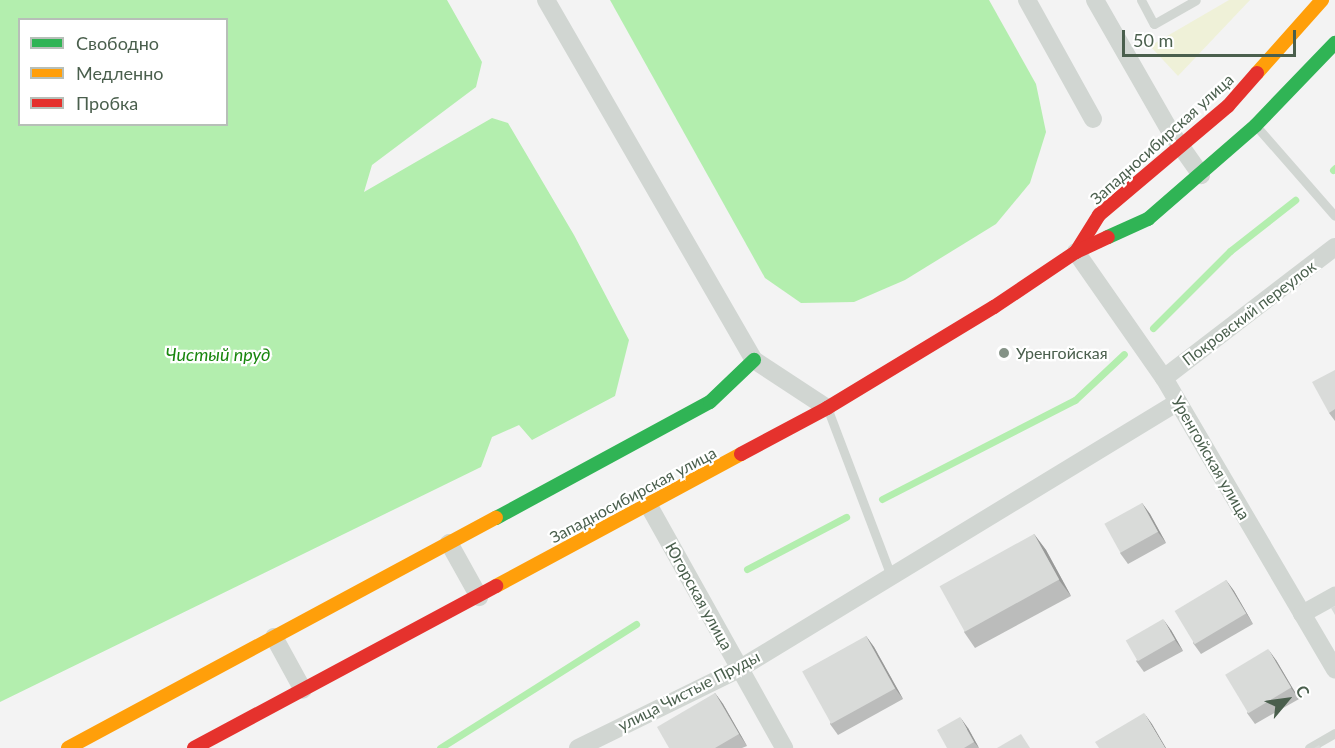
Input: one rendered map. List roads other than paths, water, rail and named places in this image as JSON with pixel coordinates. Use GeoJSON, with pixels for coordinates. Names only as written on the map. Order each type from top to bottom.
{"type":"FeatureCollection","features":[{"type":"Feature","properties":{"kind":"main road","name":"Западносибирская улица"},"geometry":{"type":"LineString","coordinates":[[1076,252],[1099,215],[1228,106],[1322,0]]}},
{"type":"Feature","properties":{"kind":"main road","name":"Западносибирская улица"},"geometry":{"type":"LineString","coordinates":[[194,748],[649,506],[827,408],[994,307],[1076,252],[1148,219],[1256,125],[1335,43]]}},
{"type":"Feature","properties":{"kind":"main road"},"geometry":{"type":"LineString","coordinates":[[75,746],[710,402],[754,360]]}},
{"type":"Feature","properties":{"kind":"street"},"geometry":{"type":"LineString","coordinates":[[546,0],[754,360],[827,408]]}},
{"type":"Feature","properties":{"kind":"street"},"geometry":{"type":"LineString","coordinates":[[1027,0],[1093,119]]}},
{"type":"Feature","properties":{"kind":"street"},"geometry":{"type":"LineString","coordinates":[[1095,0],[1179,146],[1201,174]]}},
{"type":"Feature","properties":{"kind":"street","name":"Покровский переулок"},"geometry":{"type":"LineString","coordinates":[[1164,378],[1335,247]]}},
{"type":"Feature","properties":{"kind":"street","name":"Уренгойская улица"},"geometry":{"type":"LineString","coordinates":[[1076,252],[1164,378],[1335,670]]}},
{"type":"Feature","properties":{"kind":"street","name":"улица Чистые Пруды"},"geometry":{"type":"LineString","coordinates":[[578,748],[739,669],[1178,402]]}},
{"type":"Feature","properties":{"kind":"street","name":"Югорская улица"},"geometry":{"type":"LineString","coordinates":[[649,506],[784,748]]}},
{"type":"Feature","properties":{"kind":"street"},"geometry":{"type":"LineString","coordinates":[[449,543],[478,597]]}},
{"type":"Feature","properties":{"kind":"street"},"geometry":{"type":"LineString","coordinates":[[1302,614],[1335,596]]}},
{"type":"Feature","properties":{"kind":"street"},"geometry":{"type":"LineString","coordinates":[[274,637],[303,690]]}},
{"type":"Feature","properties":{"kind":"lane"},"geometry":{"type":"LineString","coordinates":[[1141,0],[1154,24],[1196,0]]}},
{"type":"Feature","properties":{"kind":"lane"},"geometry":{"type":"LineString","coordinates":[[1256,125],[1335,216]]}},
{"type":"Feature","properties":{"kind":"lane"},"geometry":{"type":"LineString","coordinates":[[827,408],[891,576]]}},
{"type":"Feature","properties":{"kind":"lane"},"geometry":{"type":"LineString","coordinates":[[1309,748],[1335,733]]}},
{"type":"Feature","properties":{"kind":"water","name":"Чистый пруд"},"geometry":{"type":"Polygon","coordinates":[[[0,0],[447,0],[482,62],[476,87],[372,165],[364,192],[492,118],[508,123],[574,235],[629,340],[615,396],[532,440],[519,425],[492,437],[481,467],[0,702],[0,0]]]}},
{"type":"Feature","properties":{"kind":"water"},"geometry":{"type":"Polygon","coordinates":[[[610,0],[989,0],[1036,84],[1046,132],[1030,183],[996,224],[905,280],[854,302],[801,303],[765,278],[610,0]]]}},
{"type":"Feature","properties":{"kind":"waterway"},"geometry":{"type":"LineString","coordinates":[[1153,328],[1230,251],[1295,200]]}},
{"type":"Feature","properties":{"kind":"waterway"},"geometry":{"type":"LineString","coordinates":[[882,499],[1075,400],[1124,354]]}},
{"type":"Feature","properties":{"kind":"waterway"},"geometry":{"type":"LineString","coordinates":[[747,569],[846,517]]}},
{"type":"Feature","properties":{"kind":"waterway"},"geometry":{"type":"LineString","coordinates":[[440,748],[636,624]]}},
{"type":"Feature","properties":{"kind":"place","name":"Уренгойская"},"geometry":{"type":"Point","coordinates":[1004,353]}}]}
